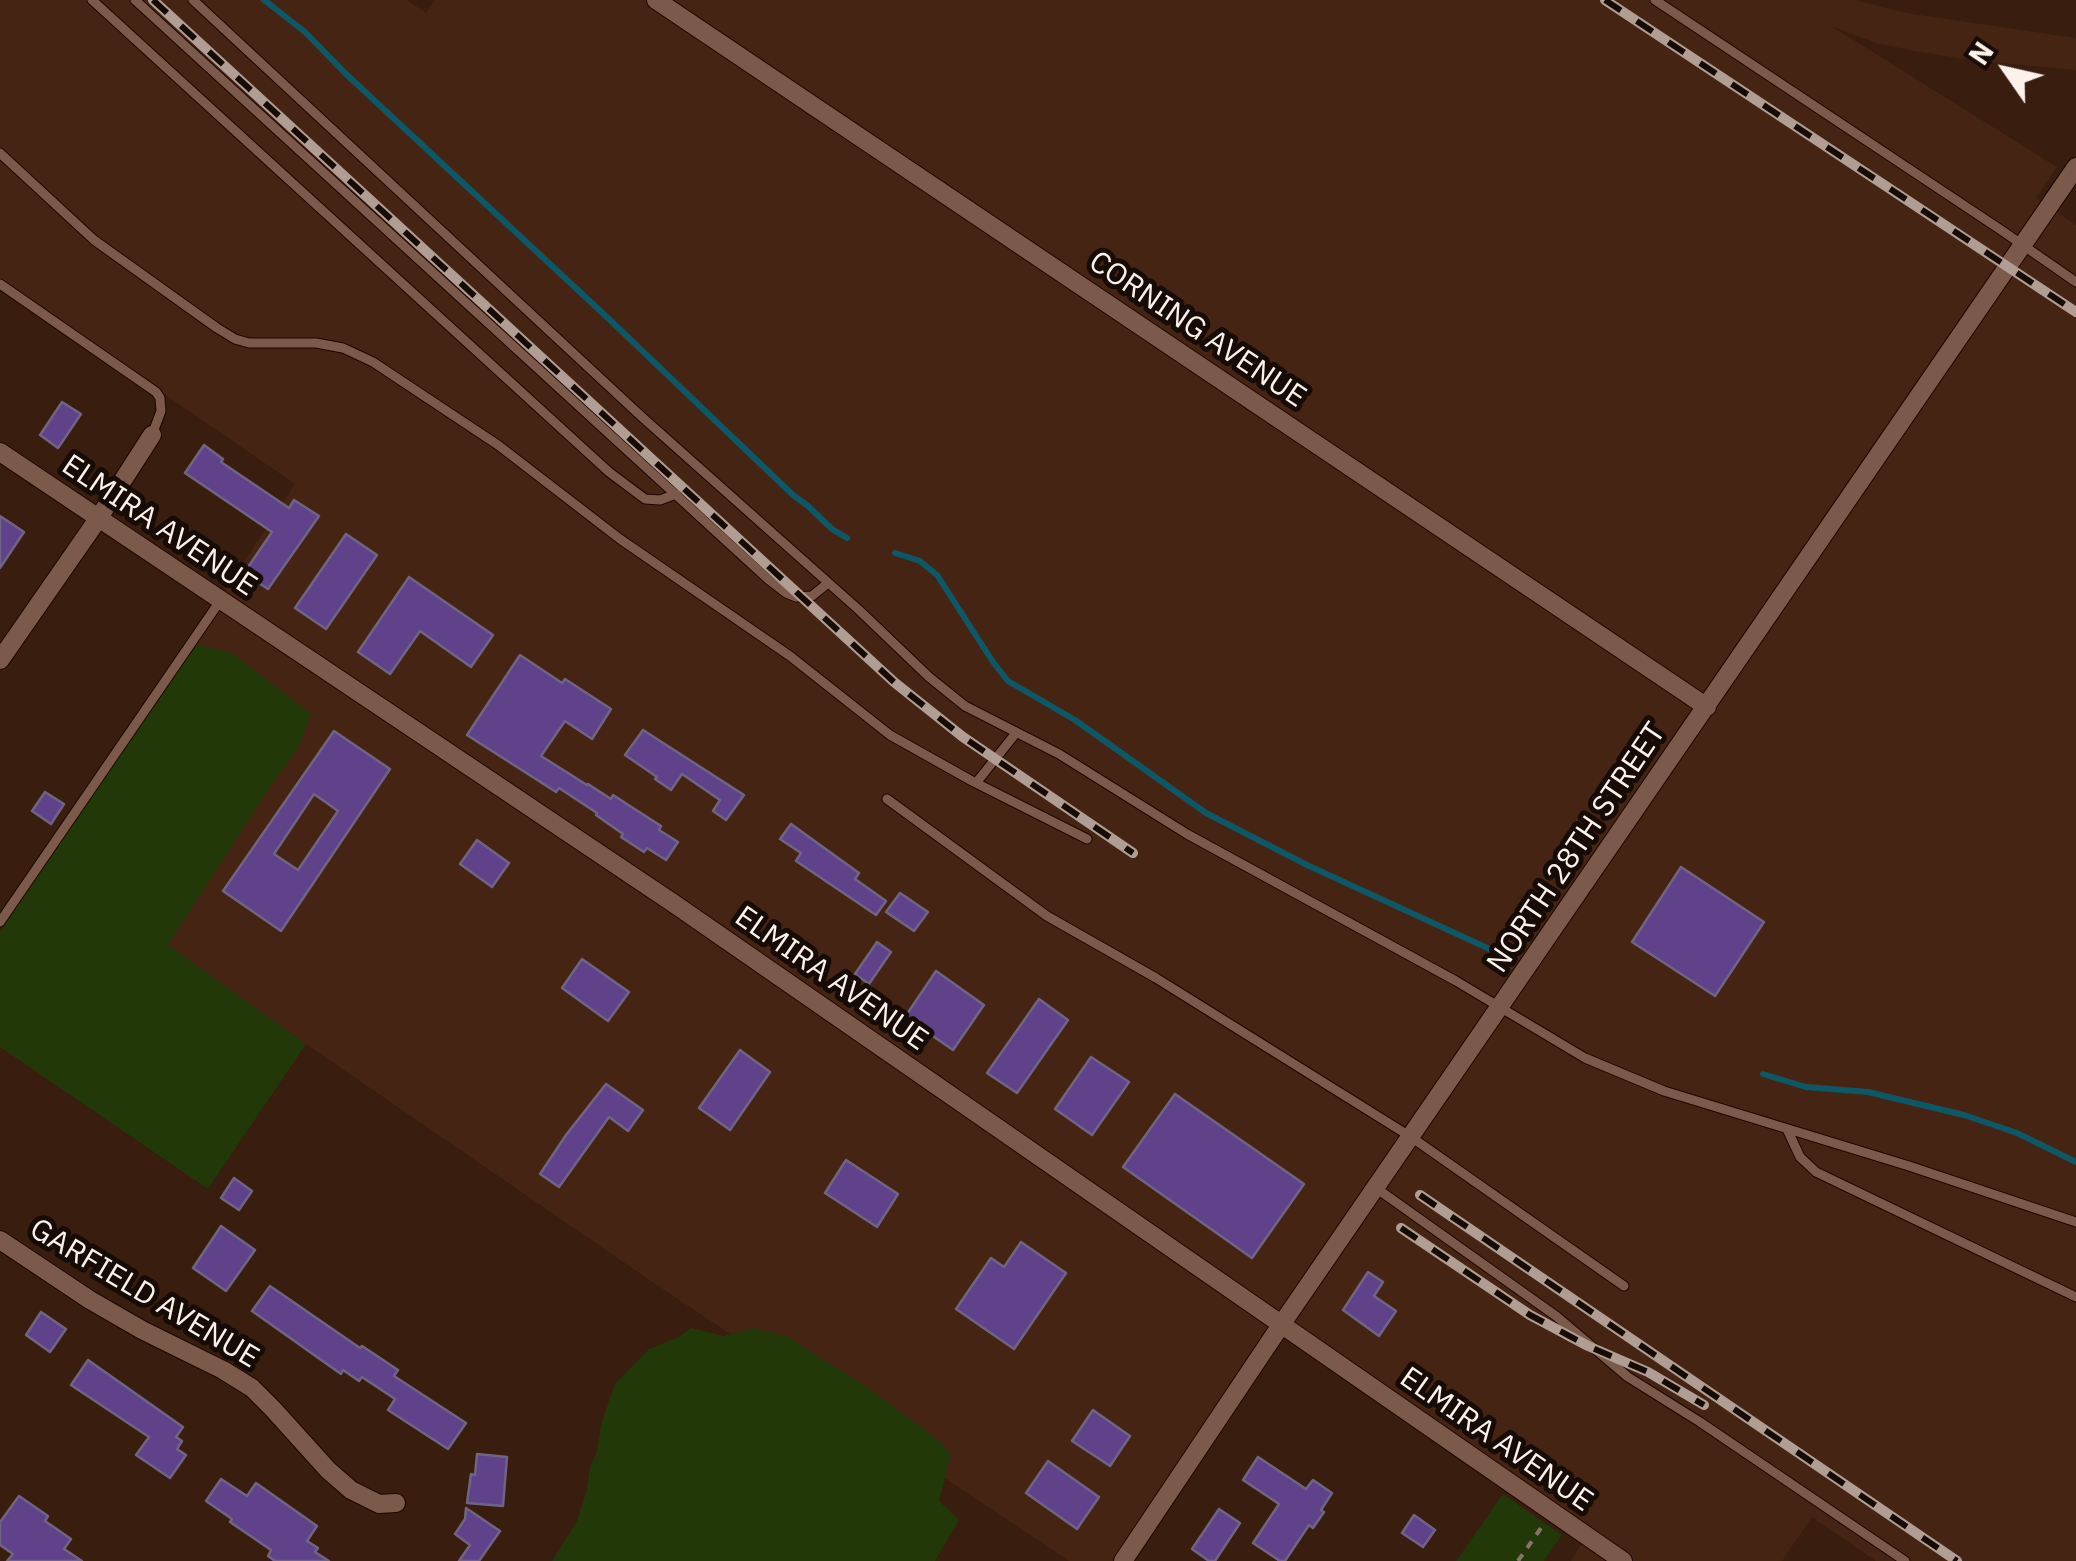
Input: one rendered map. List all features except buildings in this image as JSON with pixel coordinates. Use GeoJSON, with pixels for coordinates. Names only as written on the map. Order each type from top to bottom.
{"type":"FeatureCollection","features":[{"type":"Feature","properties":{"kind":"street","name":"CORNING AVENUE"},"geometry":{"type":"LineString","coordinates":[[656,0],[1706,707]]}},
{"type":"Feature","properties":{"kind":"street","name":"NORTH 28TH STREET"},"geometry":{"type":"LineString","coordinates":[[1123,1561],[2076,166]]}},
{"type":"Feature","properties":{"kind":"street"},"geometry":{"type":"LineString","coordinates":[[0,660],[152,435]]}},
{"type":"Feature","properties":{"kind":"street","name":"ELMIRA AVENUE"},"geometry":{"type":"LineString","coordinates":[[0,452],[673,903],[1623,1561]]}},
{"type":"Feature","properties":{"kind":"street","name":"GARFIELD AVENUE"},"geometry":{"type":"LineString","coordinates":[[0,1240],[90,1300],[252,1388],[351,1490],[379,1504],[396,1503]]}},
{"type":"Feature","properties":{"kind":"lane"},"geometry":{"type":"LineString","coordinates":[[92,0],[609,472],[645,499],[660,500],[676,494]]}},
{"type":"Feature","properties":{"kind":"lane"},"geometry":{"type":"LineString","coordinates":[[134,0],[786,593],[812,596],[828,583]]}},
{"type":"Feature","properties":{"kind":"lane"},"geometry":{"type":"LineString","coordinates":[[193,0],[642,417],[948,694],[1071,762],[1187,834],[1456,980],[1585,1058],[1664,1091],[2076,1222]]}},
{"type":"Feature","properties":{"kind":"lane"},"geometry":{"type":"LineString","coordinates":[[1655,0],[2076,282]]}},
{"type":"Feature","properties":{"kind":"lane"},"geometry":{"type":"LineString","coordinates":[[0,153],[118,259],[217,328],[249,343],[316,343],[343,348],[373,362],[498,445],[620,539],[790,656],[890,735],[1087,839]]}},
{"type":"Feature","properties":{"kind":"lane"},"geometry":{"type":"LineString","coordinates":[[0,284],[156,392],[161,411],[152,435]]}},
{"type":"Feature","properties":{"kind":"lane"},"geometry":{"type":"LineString","coordinates":[[0,922],[220,601]]}},
{"type":"Feature","properties":{"kind":"lane"},"geometry":{"type":"LineString","coordinates":[[976,783],[1016,733]]}},
{"type":"Feature","properties":{"kind":"lane"},"geometry":{"type":"LineString","coordinates":[[887,799],[1047,916],[1156,978],[1411,1137],[1624,1286]]}},
{"type":"Feature","properties":{"kind":"lane"},"geometry":{"type":"LineString","coordinates":[[1787,1128],[1800,1157],[1816,1172],[2076,1297]]}},
{"type":"Feature","properties":{"kind":"lane"},"geometry":{"type":"LineString","coordinates":[[1376,1188],[1541,1304],[1628,1377],[1905,1561]]}},
{"type":"Feature","properties":{"kind":"path"},"geometry":{"type":"LineString","coordinates":[[1518,1561],[1553,1512]]}},
{"type":"Feature","properties":{"kind":"shaded area"},"geometry":{"type":"Polygon","coordinates":[[[0,0],[407,0],[426,13],[435,0],[1855,0],[1906,13],[2076,38],[2076,70],[1915,51],[1876,43],[1831,26],[2057,167],[2036,198],[2076,225],[2076,1561],[1876,1561],[1812,1517],[1782,1561],[1571,1561],[1586,1536],[1282,1326],[1123,1561],[1069,1561],[645,1277],[167,945],[298,748],[191,643],[295,484],[0,281],[0,0]]]}},
{"type":"Feature","properties":{"kind":"green space"},"geometry":{"type":"Polygon","coordinates":[[[191,643],[232,653],[311,714],[298,748],[168,945],[306,1044],[208,1189],[0,1047],[0,932],[191,643]]]}},
{"type":"Feature","properties":{"kind":"green space"},"geometry":{"type":"Polygon","coordinates":[[[691,1328],[724,1336],[754,1328],[786,1336],[870,1389],[938,1440],[951,1454],[939,1501],[959,1520],[935,1561],[552,1561],[577,1521],[615,1384],[649,1349],[691,1328]]]}},
{"type":"Feature","properties":{"kind":"green space"},"geometry":{"type":"Polygon","coordinates":[[[1503,1494],[1562,1535],[1544,1561],[1456,1561],[1503,1494]]]}},
{"type":"Feature","properties":{"kind":"waterway"},"geometry":{"type":"LineString","coordinates":[[264,0],[305,32],[793,495],[847,538]]}},
{"type":"Feature","properties":{"kind":"waterway"},"geometry":{"type":"LineString","coordinates":[[895,553],[920,561],[937,575],[1008,681],[1075,720],[1206,813],[1307,865],[1496,952]]}},
{"type":"Feature","properties":{"kind":"waterway"},"geometry":{"type":"LineString","coordinates":[[1763,1074],[1806,1087],[1868,1092],[1964,1115],[2017,1133],[2076,1162]]}},
{"type":"Feature","properties":{"kind":"railway"},"geometry":{"type":"LineString","coordinates":[[153,0],[894,682],[963,737],[1133,853]]}},
{"type":"Feature","properties":{"kind":"railway"},"geometry":{"type":"LineString","coordinates":[[1605,0],[2076,312]]}},
{"type":"Feature","properties":{"kind":"railway"},"geometry":{"type":"LineString","coordinates":[[1420,1195],[1957,1561]]}},
{"type":"Feature","properties":{"kind":"railway"},"geometry":{"type":"LineString","coordinates":[[1401,1228],[1530,1315],[1648,1372],[1704,1405]]}}]}
